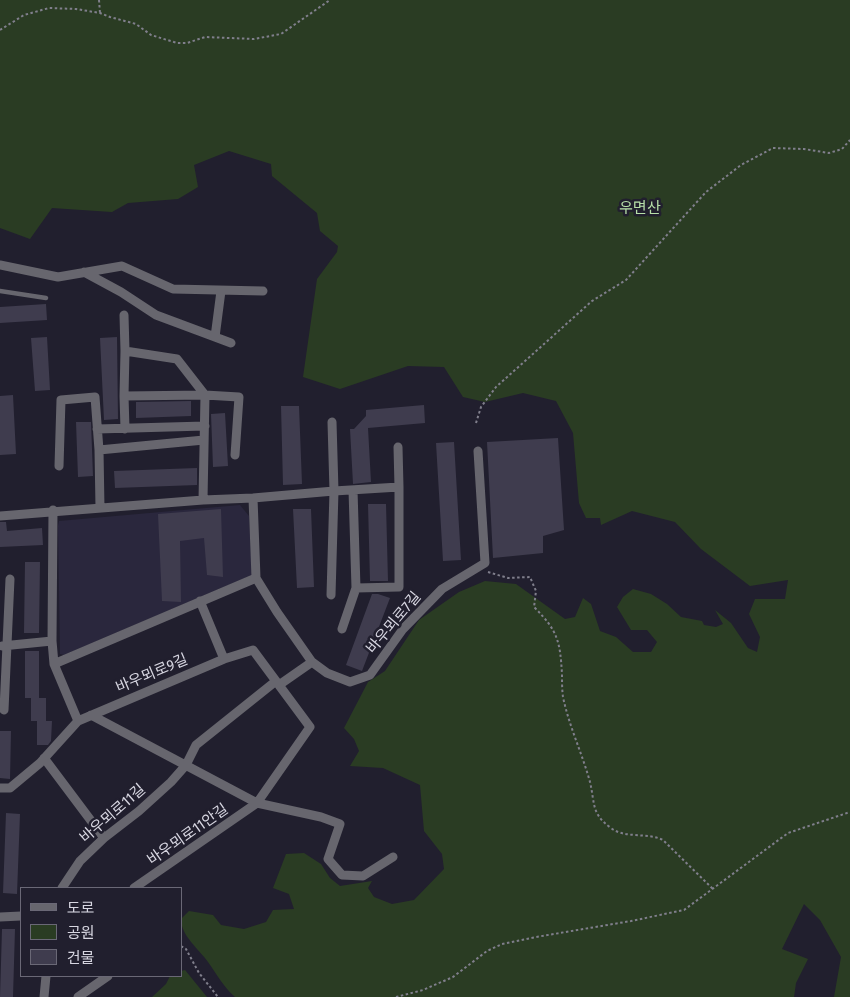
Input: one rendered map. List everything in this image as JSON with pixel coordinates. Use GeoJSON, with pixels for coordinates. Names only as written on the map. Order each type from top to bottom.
{"type":"FeatureCollection","features":[{"type":"Feature","properties":{"kind":"street"},"geometry":{"type":"LineString","coordinates":[[0,265],[58,276],[122,266],[173,289],[263,291]]}},
{"type":"Feature","properties":{"kind":"street"},"geometry":{"type":"LineString","coordinates":[[84,272],[121,292],[156,315],[231,343]]}},
{"type":"Feature","properties":{"kind":"street"},"geometry":{"type":"LineString","coordinates":[[215,337],[221,291]]}},
{"type":"Feature","properties":{"kind":"street"},"geometry":{"type":"LineString","coordinates":[[124,315],[125,429]]}},
{"type":"Feature","properties":{"kind":"street"},"geometry":{"type":"LineString","coordinates":[[125,351],[177,359],[205,395],[203,500]]}},
{"type":"Feature","properties":{"kind":"street"},"geometry":{"type":"LineString","coordinates":[[124,396],[205,395],[239,397],[235,454]]}},
{"type":"Feature","properties":{"kind":"street"},"geometry":{"type":"LineString","coordinates":[[59,466],[61,400],[95,396],[99,450],[100,508]]}},
{"type":"Feature","properties":{"kind":"street"},"geometry":{"type":"LineString","coordinates":[[331,595],[334,491],[332,422]]}},
{"type":"Feature","properties":{"kind":"street"},"geometry":{"type":"LineString","coordinates":[[97,429],[204,426]]}},
{"type":"Feature","properties":{"kind":"street"},"geometry":{"type":"LineString","coordinates":[[99,450],[204,440]]}},
{"type":"Feature","properties":{"kind":"street"},"geometry":{"type":"LineString","coordinates":[[356,588],[399,587],[398,447]]}},
{"type":"Feature","properties":{"kind":"street"},"geometry":{"type":"LineString","coordinates":[[478,451],[485,563],[478,569]]}},
{"type":"Feature","properties":{"kind":"street"},"geometry":{"type":"LineString","coordinates":[[0,516],[54,510],[399,487]]}},
{"type":"Feature","properties":{"kind":"street"},"geometry":{"type":"LineString","coordinates":[[342,628],[356,588],[353,490]]}},
{"type":"Feature","properties":{"kind":"street","name":"바우뫼로7길"},"geometry":{"type":"LineString","coordinates":[[253,498],[256,578],[312,662],[327,673],[350,682],[370,675],[403,630],[442,589],[478,569]]}},
{"type":"Feature","properties":{"kind":"street"},"geometry":{"type":"LineString","coordinates":[[54,510],[52,641],[54,664],[78,722]]}},
{"type":"Feature","properties":{"kind":"street"},"geometry":{"type":"LineString","coordinates":[[54,664],[256,578]]}},
{"type":"Feature","properties":{"kind":"street"},"geometry":{"type":"LineString","coordinates":[[4,710],[3,646],[10,579]]}},
{"type":"Feature","properties":{"kind":"street"},"geometry":{"type":"LineString","coordinates":[[200,601],[224,659]]}},
{"type":"Feature","properties":{"kind":"street"},"geometry":{"type":"LineString","coordinates":[[3,646],[52,641]]}},
{"type":"Feature","properties":{"kind":"street","name":"바우뫼로9길"},"geometry":{"type":"LineString","coordinates":[[0,788],[10,788],[44,758],[78,722],[224,659],[253,650],[277,683]]}},
{"type":"Feature","properties":{"kind":"street","name":"바우뫼로11길"},"geometry":{"type":"LineString","coordinates":[[63,887],[80,861],[104,838],[139,811],[186,765],[196,745],[277,683],[312,662]]}},
{"type":"Feature","properties":{"kind":"street","name":"바우뫼로11안길"},"geometry":{"type":"LineString","coordinates":[[135,887],[257,804],[310,727],[277,683]]}},
{"type":"Feature","properties":{"kind":"street"},"geometry":{"type":"LineString","coordinates":[[91,715],[257,804],[321,817],[340,824],[328,859],[342,875],[363,876],[393,858]]}},
{"type":"Feature","properties":{"kind":"street"},"geometry":{"type":"LineString","coordinates":[[44,758],[104,838]]}},
{"type":"Feature","properties":{"kind":"street"},"geometry":{"type":"LineString","coordinates":[[0,917],[20,916]]}},
{"type":"Feature","properties":{"kind":"street"},"geometry":{"type":"LineString","coordinates":[[44,997],[46,977]]}},
{"type":"Feature","properties":{"kind":"street"},"geometry":{"type":"LineString","coordinates":[[78,997],[107,977]]}},
{"type":"Feature","properties":{"kind":"lane"},"geometry":{"type":"LineString","coordinates":[[0,291],[46,298]]}},
{"type":"Feature","properties":{"kind":"path"},"geometry":{"type":"LineString","coordinates":[[99,0],[100,13]]}},
{"type":"Feature","properties":{"kind":"path"},"geometry":{"type":"LineString","coordinates":[[0,30],[24,16],[49,8],[76,9],[100,13],[110,18],[136,24],[151,34],[177,43],[186,43],[205,37],[254,39],[281,34],[330,0]]}},
{"type":"Feature","properties":{"kind":"path"},"geometry":{"type":"LineString","coordinates":[[476,423],[481,407],[496,387],[592,301],[626,280],[706,192],[741,165],[773,148],[804,149],[829,153],[842,148],[850,140]]}},
{"type":"Feature","properties":{"kind":"path"},"geometry":{"type":"LineString","coordinates":[[478,569],[508,578],[530,577],[536,591],[534,607],[556,632],[560,649],[563,696],[577,746],[590,781],[594,808],[599,818],[613,830],[655,836],[663,840],[713,889]]}},
{"type":"Feature","properties":{"kind":"path"},"geometry":{"type":"LineString","coordinates":[[396,997],[423,990],[453,977],[487,952],[502,944],[631,922],[684,910],[788,833],[850,812]]}},
{"type":"Feature","properties":{"kind":"path"},"geometry":{"type":"LineString","coordinates":[[182,947],[186,949],[199,973],[218,997]]}},
{"type":"Feature","properties":{"kind":"shaded area"},"geometry":{"type":"Polygon","coordinates":[[[240,505],[249,516],[252,575],[64,655],[60,654],[59,521],[240,505]]]}},
{"type":"Feature","properties":{"kind":"green space","name":"우면산"},"geometry":{"type":"Polygon","coordinates":[[[0,0],[850,0],[850,997],[834,997],[841,957],[820,920],[804,904],[782,949],[808,959],[796,983],[794,997],[235,997],[187,937],[182,925],[182,918],[189,911],[213,915],[221,925],[244,929],[266,922],[273,910],[294,909],[289,894],[273,888],[286,854],[304,853],[321,864],[330,878],[340,886],[372,881],[368,888],[374,897],[392,904],[414,900],[444,869],[442,854],[424,831],[420,785],[383,768],[350,766],[359,751],[354,739],[344,728],[368,682],[385,671],[419,620],[459,592],[485,581],[516,584],[565,619],[575,617],[583,598],[591,604],[600,631],[616,637],[633,652],[651,652],[657,642],[647,630],[631,630],[617,607],[623,597],[633,589],[651,594],[667,604],[681,617],[702,621],[704,625],[716,627],[723,624],[715,610],[731,623],[748,648],[757,652],[760,637],[749,614],[755,599],[785,599],[788,580],[750,586],[701,549],[675,522],[632,511],[601,525],[600,518],[586,518],[579,503],[573,433],[556,401],[523,393],[485,402],[463,397],[444,367],[408,366],[340,389],[303,377],[317,279],[337,252],[338,246],[320,231],[317,213],[272,176],[271,164],[229,151],[194,165],[198,187],[178,199],[128,203],[112,212],[52,208],[30,239],[0,228],[0,0]]]}},
{"type":"Feature","properties":{"kind":"green space"},"geometry":{"type":"Polygon","coordinates":[[[185,970],[207,997],[152,997],[166,984],[170,977],[182,977],[182,971],[185,970]]]}},
{"type":"Feature","properties":{"kind":"building"},"geometry":{"type":"Polygon","coordinates":[[[46,304],[47,320],[0,323],[0,307],[46,304]]]}},
{"type":"Feature","properties":{"kind":"building"},"geometry":{"type":"Polygon","coordinates":[[[47,337],[50,390],[35,391],[31,338],[47,337]]]}},
{"type":"Feature","properties":{"kind":"building"},"geometry":{"type":"Polygon","coordinates":[[[117,337],[118,419],[104,420],[100,338],[117,337]]]}},
{"type":"Feature","properties":{"kind":"building"},"geometry":{"type":"Polygon","coordinates":[[[13,395],[16,454],[0,455],[0,396],[13,395]]]}},
{"type":"Feature","properties":{"kind":"building"},"geometry":{"type":"Polygon","coordinates":[[[191,401],[191,416],[136,418],[136,402],[191,401]]]}},
{"type":"Feature","properties":{"kind":"building"},"geometry":{"type":"Polygon","coordinates":[[[424,405],[425,423],[368,428],[371,482],[353,484],[350,429],[354,429],[366,416],[366,410],[424,405]]]}},
{"type":"Feature","properties":{"kind":"building"},"geometry":{"type":"Polygon","coordinates":[[[281,406],[299,406],[302,484],[283,485],[281,406]]]}},
{"type":"Feature","properties":{"kind":"building"},"geometry":{"type":"Polygon","coordinates":[[[225,413],[228,466],[213,467],[211,414],[225,413]]]}},
{"type":"Feature","properties":{"kind":"building"},"geometry":{"type":"Polygon","coordinates":[[[76,422],[91,422],[93,476],[78,477],[76,422]]]}},
{"type":"Feature","properties":{"kind":"building"},"geometry":{"type":"Polygon","coordinates":[[[558,438],[564,530],[543,536],[543,553],[493,558],[487,442],[558,438]]]}},
{"type":"Feature","properties":{"kind":"building"},"geometry":{"type":"Polygon","coordinates":[[[454,442],[461,560],[443,561],[436,443],[454,442]]]}},
{"type":"Feature","properties":{"kind":"building"},"geometry":{"type":"Polygon","coordinates":[[[197,468],[197,485],[115,488],[114,471],[197,468]]]}},
{"type":"Feature","properties":{"kind":"building"},"geometry":{"type":"Polygon","coordinates":[[[368,504],[386,504],[388,581],[370,581],[368,504]]]}},
{"type":"Feature","properties":{"kind":"building"},"geometry":{"type":"Polygon","coordinates":[[[221,509],[223,577],[207,575],[204,538],[180,541],[181,602],[162,601],[158,514],[221,509]]]}},
{"type":"Feature","properties":{"kind":"building"},"geometry":{"type":"Polygon","coordinates":[[[293,509],[311,509],[314,587],[297,588],[293,509]]]}},
{"type":"Feature","properties":{"kind":"building"},"geometry":{"type":"Polygon","coordinates":[[[0,522],[6,522],[7,531],[42,528],[43,545],[0,547],[0,522]]]}},
{"type":"Feature","properties":{"kind":"building"},"geometry":{"type":"Polygon","coordinates":[[[25,562],[40,562],[39,633],[24,633],[25,562]]]}},
{"type":"Feature","properties":{"kind":"building"},"geometry":{"type":"Polygon","coordinates":[[[372,594],[390,598],[362,671],[346,665],[372,594]]]}},
{"type":"Feature","properties":{"kind":"building"},"geometry":{"type":"Polygon","coordinates":[[[25,651],[39,651],[39,698],[46,698],[46,721],[52,721],[51,741],[48,745],[37,745],[37,721],[31,721],[31,698],[25,698],[25,651]]]}},
{"type":"Feature","properties":{"kind":"building"},"geometry":{"type":"Polygon","coordinates":[[[0,731],[11,731],[10,779],[0,778],[0,731]]]}},
{"type":"Feature","properties":{"kind":"building"},"geometry":{"type":"Polygon","coordinates":[[[6,813],[20,814],[17,894],[3,893],[6,813]]]}},
{"type":"Feature","properties":{"kind":"building"},"geometry":{"type":"Polygon","coordinates":[[[2,929],[15,929],[13,997],[0,997],[2,929]]]}}]}
